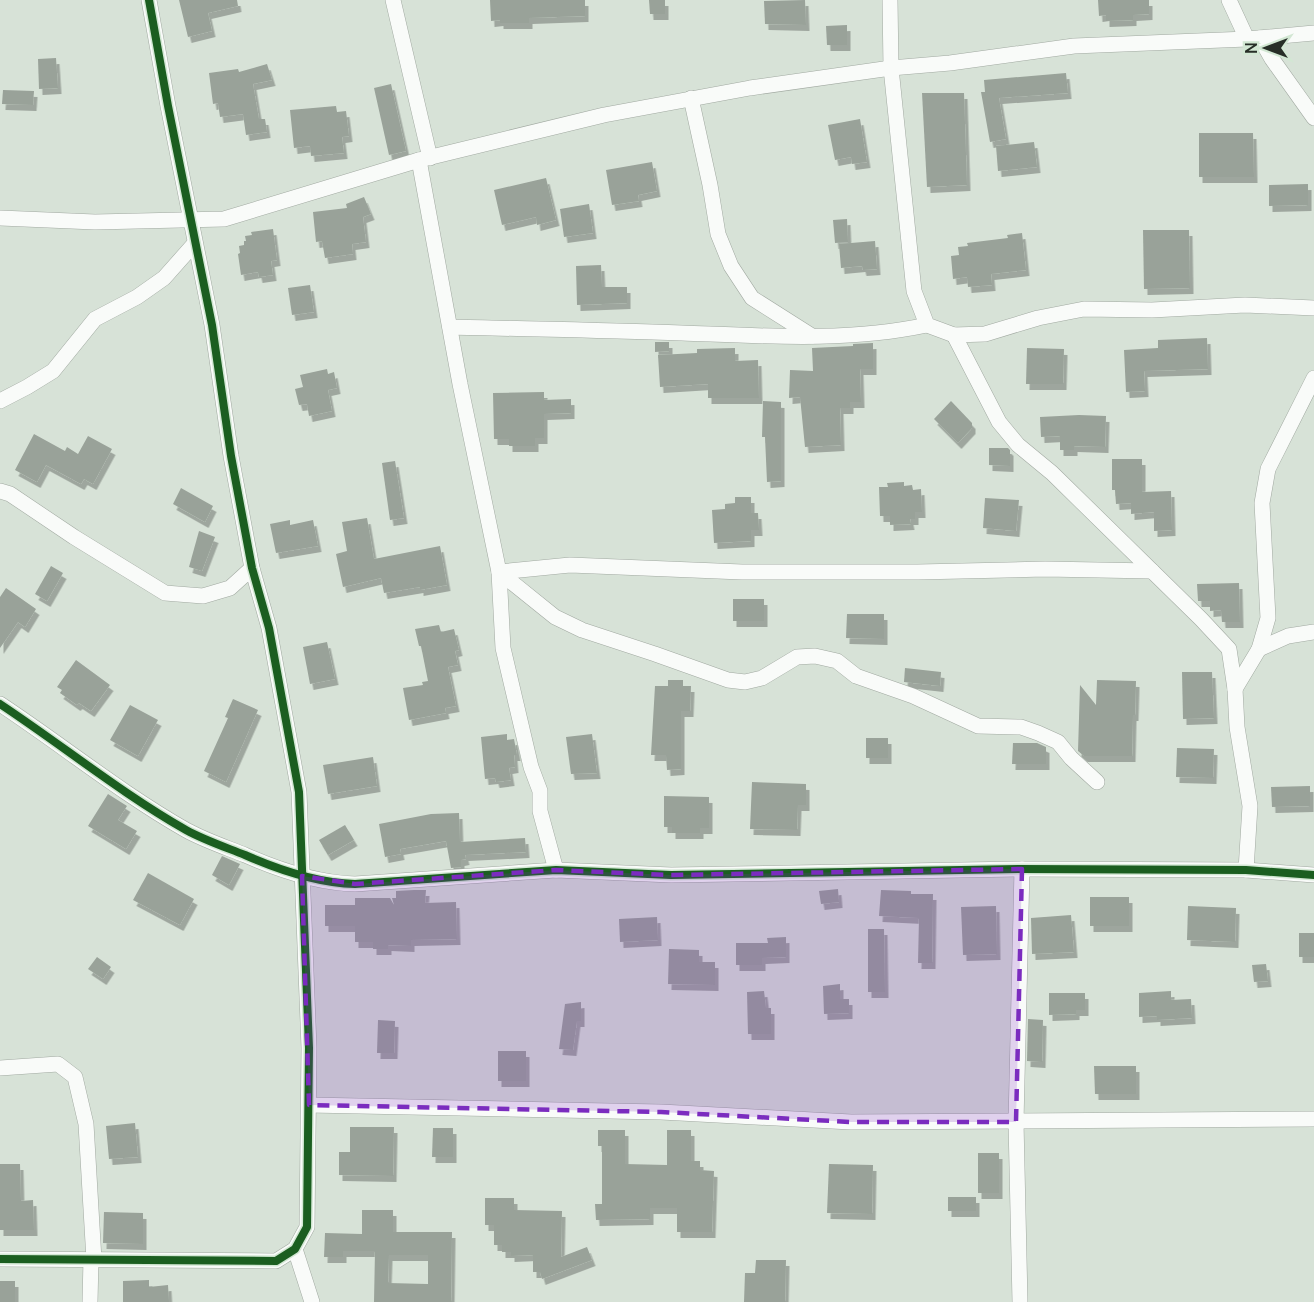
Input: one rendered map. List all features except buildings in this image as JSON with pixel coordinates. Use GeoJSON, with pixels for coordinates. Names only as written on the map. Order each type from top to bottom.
{"type":"FeatureCollection","features":[{"type":"Feature","properties":{"kind":"street"},"geometry":{"type":"LineString","coordinates":[[0,1259],[276,1261],[295,1249],[307,1227],[309,1048],[298,792],[269,628],[252,568],[231,456],[212,325],[149,0]]}},
{"type":"Feature","properties":{"kind":"street"},"geometry":{"type":"LineString","coordinates":[[393,0],[425,159],[450,327],[499,572],[503,648],[531,767],[540,791],[540,811],[556,870]]}},
{"type":"Feature","properties":{"kind":"street"},"geometry":{"type":"LineString","coordinates":[[890,0],[891,68],[914,291],[927,326]]}},
{"type":"Feature","properties":{"kind":"street"},"geometry":{"type":"LineString","coordinates":[[1229,0],[1253,38],[1272,59],[1314,118]]}},
{"type":"Feature","properties":{"kind":"street"},"geometry":{"type":"LineString","coordinates":[[0,218],[95,222],[224,219],[425,159],[604,115],[750,88],[1074,46],[1314,33]]}},
{"type":"Feature","properties":{"kind":"street"},"geometry":{"type":"LineString","coordinates":[[691,99],[718,234],[731,266],[752,298],[812,336]]}},
{"type":"Feature","properties":{"kind":"street"},"geometry":{"type":"LineString","coordinates":[[0,401],[53,371],[95,319],[137,297],[164,278],[195,243]]}},
{"type":"Feature","properties":{"kind":"street"},"geometry":{"type":"LineString","coordinates":[[450,327],[812,336],[895,332],[927,326],[954,335],[985,334],[1038,318],[1084,309],[1152,310],[1245,304],[1314,308]]}},
{"type":"Feature","properties":{"kind":"street"},"geometry":{"type":"LineString","coordinates":[[954,335],[999,422],[1018,445],[1052,473],[1229,649],[1235,689],[1237,727],[1250,806],[1246,870]]}},
{"type":"Feature","properties":{"kind":"street"},"geometry":{"type":"LineString","coordinates":[[1235,689],[1259,649],[1268,618],[1262,503],[1268,469],[1314,378]]}},
{"type":"Feature","properties":{"kind":"street"},"geometry":{"type":"LineString","coordinates":[[0,491],[10,494],[83,543],[165,593],[203,596],[230,588],[252,568]]}},
{"type":"Feature","properties":{"kind":"street"},"geometry":{"type":"LineString","coordinates":[[499,572],[570,565],[742,572],[1045,569],[1152,571]]}},
{"type":"Feature","properties":{"kind":"street"},"geometry":{"type":"LineString","coordinates":[[499,572],[555,616],[582,630],[728,680],[745,682],[762,678],[797,657],[814,656],[837,661],[856,676],[913,696],[978,726],[1021,727],[1058,742],[1071,758],[1097,782]]}},
{"type":"Feature","properties":{"kind":"street"},"geometry":{"type":"LineString","coordinates":[[1259,649],[1288,636],[1314,632]]}},
{"type":"Feature","properties":{"kind":"street"},"geometry":{"type":"LineString","coordinates":[[0,704],[187,831],[270,867],[339,884],[556,870],[671,875],[1022,869],[1246,870],[1314,875]]}},
{"type":"Feature","properties":{"kind":"street"},"geometry":{"type":"LineString","coordinates":[[1020,1302],[1016,1122],[1022,869]]}},
{"type":"Feature","properties":{"kind":"street"},"geometry":{"type":"LineString","coordinates":[[0,1068],[58,1064],[75,1077],[86,1124],[93,1260],[90,1302]]}},
{"type":"Feature","properties":{"kind":"street"},"geometry":{"type":"LineString","coordinates":[[309,1105],[661,1112],[851,1122],[1314,1119]]}},
{"type":"Feature","properties":{"kind":"street"},"geometry":{"type":"LineString","coordinates":[[295,1249],[312,1302]]}},
{"type":"Feature","properties":{"kind":"highlighted area"},"geometry":{"type":"Polygon","coordinates":[[[1022,869],[1016,1122],[851,1122],[661,1112],[309,1105],[302,876],[355,884],[556,870],[671,875],[1022,869]]]}},
{"type":"Feature","properties":{"kind":"cycle path"},"geometry":{"type":"LineString","coordinates":[[0,1259],[276,1261],[295,1249],[307,1227],[309,1048],[299,792],[269,628],[252,568],[231,456],[212,325],[149,0]]}},
{"type":"Feature","properties":{"kind":"cycle path"},"geometry":{"type":"LineString","coordinates":[[0,704],[115,785],[186,830],[285,871],[341,883],[355,884],[556,870],[671,875],[1022,869],[1246,870],[1314,875]]}}]}
